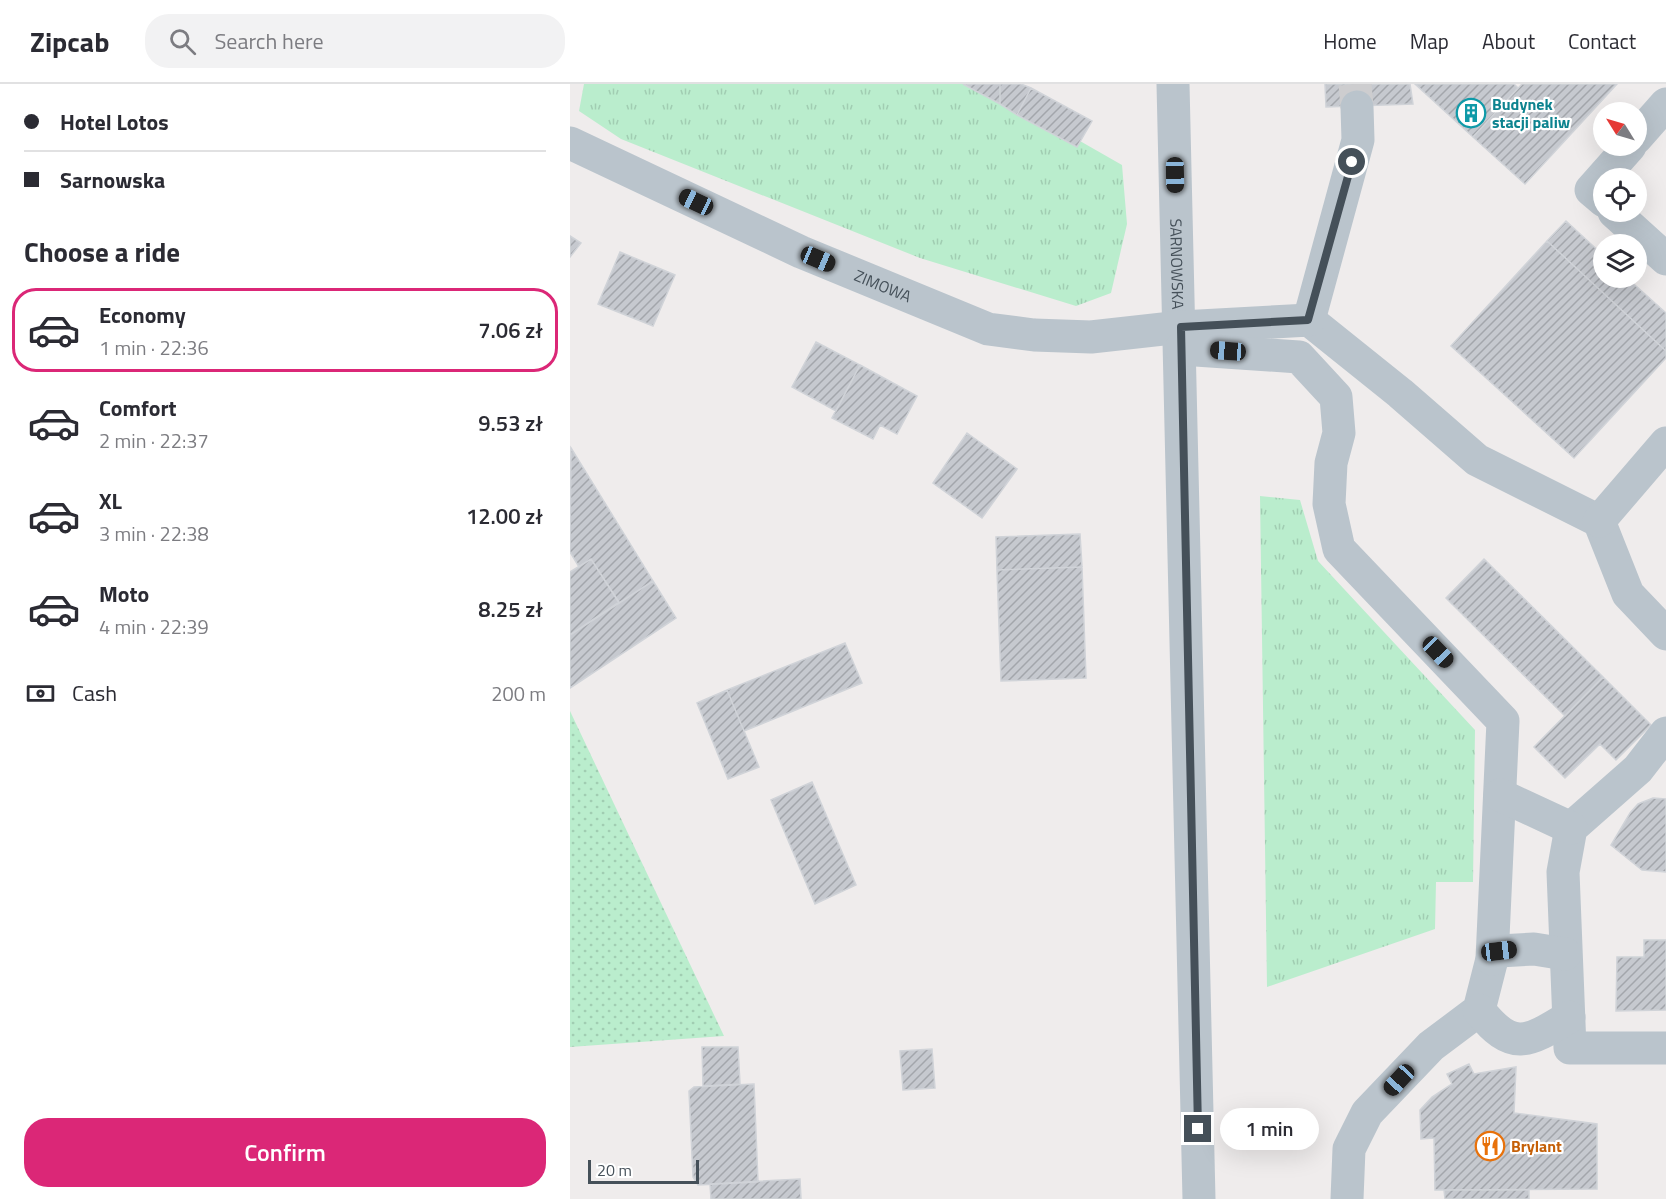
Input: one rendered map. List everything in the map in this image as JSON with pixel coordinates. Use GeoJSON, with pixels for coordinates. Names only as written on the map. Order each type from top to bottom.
{"type":"FeatureCollection","features":[{"type":"Feature","properties":{"kind":"street","name":"SARNOWSKA"},"geometry":{"type":"LineString","coordinates":[[1173,84],[1181,338],[1199,1199]]}},
{"type":"Feature","properties":{"kind":"street"},"geometry":{"type":"LineString","coordinates":[[1647,126],[1666,104]]}},
{"type":"Feature","properties":{"kind":"street"},"geometry":{"type":"LineString","coordinates":[[1308,320],[1358,140],[1357,107]]}},
{"type":"Feature","properties":{"kind":"street","name":"ZIMOWA"},"geometry":{"type":"LineString","coordinates":[[570,143],[801,252],[988,329],[1034,335],[1181,338]]}},
{"type":"Feature","properties":{"kind":"street"},"geometry":{"type":"LineString","coordinates":[[1610,168],[1621,156]]}},
{"type":"Feature","properties":{"kind":"street"},"geometry":{"type":"LineString","coordinates":[[1625,222],[1666,259]]}},
{"type":"Feature","properties":{"kind":"street"},"geometry":{"type":"LineString","coordinates":[[1181,338],[1308,320],[1400,393],[1478,460],[1599,521],[1628,594],[1666,634]]}},
{"type":"Feature","properties":{"kind":"street"},"geometry":{"type":"LineString","coordinates":[[1181,338],[1299,357],[1336,397],[1339,433],[1331,463],[1329,504],[1339,549],[1503,722],[1492,959],[1479,1010],[1431,1046],[1367,1113],[1349,1149],[1347,1199]]}},
{"type":"Feature","properties":{"kind":"street"},"geometry":{"type":"LineString","coordinates":[[1599,521],[1666,442]]}},
{"type":"Feature","properties":{"kind":"street"},"geometry":{"type":"LineString","coordinates":[[1666,734],[1638,769],[1571,828],[1563,872],[1570,1048],[1666,1048]]}},
{"type":"Feature","properties":{"kind":"street"},"geometry":{"type":"LineString","coordinates":[[1500,795],[1571,828]]}},
{"type":"Feature","properties":{"kind":"street"},"geometry":{"type":"LineString","coordinates":[[1563,872],[1596,807]]}},
{"type":"Feature","properties":{"kind":"street"},"geometry":{"type":"LineString","coordinates":[[1492,959],[1499,951],[1517,949],[1565,954]]}},
{"type":"Feature","properties":{"kind":"street"},"geometry":{"type":"LineString","coordinates":[[1479,1010],[1500,1034],[1515,1039],[1542,1034],[1569,1017]]}},
{"type":"Feature","properties":{"kind":"green space"},"geometry":{"type":"Polygon","coordinates":[[[584,84],[980,84],[1122,165],[1127,224],[1111,293],[1076,306],[920,258],[621,139],[579,111],[584,84]]]}},
{"type":"Feature","properties":{"kind":"green space"},"geometry":{"type":"Polygon","coordinates":[[[1260,496],[1300,500],[1318,561],[1475,730],[1473,882],[1436,882],[1435,929],[1267,987],[1260,496]]]}},
{"type":"Feature","properties":{"kind":"green space"},"geometry":{"type":"Polygon","coordinates":[[[570,711],[724,1036],[570,1047],[570,711]]]}},
{"type":"Feature","properties":{"kind":"building"},"geometry":{"type":"Polygon","coordinates":[[[963,84],[1000,84],[1000,104],[963,84]]]}},
{"type":"Feature","properties":{"kind":"building"},"geometry":{"type":"Polygon","coordinates":[[[1000,84],[1021,84],[1031,88],[1017,115],[1000,104],[1000,84]]]}},
{"type":"Feature","properties":{"kind":"building"},"geometry":{"type":"Polygon","coordinates":[[[1325,84],[1410,84],[1413,104],[1326,107],[1325,84]]]}},
{"type":"Feature","properties":{"kind":"building","name":"Budynek stacji paliw"},"geometry":{"type":"Polygon","coordinates":[[[1415,84],[1514,84],[1518,88],[1473,137],[1415,84]]]}},
{"type":"Feature","properties":{"kind":"building"},"geometry":{"type":"Polygon","coordinates":[[[1522,84],[1617,84],[1600,102],[1593,102],[1593,110],[1525,184],[1473,137],[1522,84]]]}},
{"type":"Feature","properties":{"kind":"building"},"geometry":{"type":"Polygon","coordinates":[[[1031,88],[1092,121],[1077,147],[1017,115],[1031,88]]]}},
{"type":"Feature","properties":{"kind":"building"},"geometry":{"type":"Polygon","coordinates":[[[1566,221],[1593,246],[1593,284],[1547,241],[1566,221]]]}},
{"type":"Feature","properties":{"kind":"building"},"geometry":{"type":"Polygon","coordinates":[[[570,236],[581,243],[570,257],[570,236]]]}},
{"type":"Feature","properties":{"kind":"building"},"geometry":{"type":"Polygon","coordinates":[[[1547,241],[1593,284],[1593,288],[1598,288],[1666,351],[1666,358],[1574,458],[1451,346],[1547,241]]]}},
{"type":"Feature","properties":{"kind":"building"},"geometry":{"type":"Polygon","coordinates":[[[620,252],[675,275],[653,326],[598,304],[620,252]]]}},
{"type":"Feature","properties":{"kind":"building"},"geometry":{"type":"Polygon","coordinates":[[[1598,288],[1638,288],[1666,313],[1666,351],[1598,288]]]}},
{"type":"Feature","properties":{"kind":"building"},"geometry":{"type":"Polygon","coordinates":[[[816,342],[860,365],[836,411],[792,387],[816,342]]]}},
{"type":"Feature","properties":{"kind":"building"},"geometry":{"type":"Polygon","coordinates":[[[860,365],[917,396],[897,434],[880,425],[873,439],[832,418],[860,365]]]}},
{"type":"Feature","properties":{"kind":"building"},"geometry":{"type":"Polygon","coordinates":[[[967,433],[1017,469],[982,518],[933,483],[967,433]]]}},
{"type":"Feature","properties":{"kind":"building"},"geometry":{"type":"Polygon","coordinates":[[[571,448],[653,581],[619,603],[591,559],[579,567],[570,552],[571,448]]]}},
{"type":"Feature","properties":{"kind":"building"},"geometry":{"type":"Polygon","coordinates":[[[1080,534],[1082,567],[997,570],[996,537],[1080,534]]]}},
{"type":"Feature","properties":{"kind":"building"},"geometry":{"type":"Polygon","coordinates":[[[591,559],[619,602],[570,635],[570,572],[591,559]]]}},
{"type":"Feature","properties":{"kind":"building"},"geometry":{"type":"Polygon","coordinates":[[[1484,559],[1603,677],[1565,716],[1446,598],[1484,559]]]}},
{"type":"Feature","properties":{"kind":"building"},"geometry":{"type":"Polygon","coordinates":[[[1082,567],[1086,678],[1001,681],[997,570],[1082,567]]]}},
{"type":"Feature","properties":{"kind":"building"},"geometry":{"type":"Polygon","coordinates":[[[653,581],[676,618],[570,688],[570,635],[653,581]]]}},
{"type":"Feature","properties":{"kind":"building"},"geometry":{"type":"Polygon","coordinates":[[[845,643],[862,683],[744,731],[727,690],[845,643]]]}},
{"type":"Feature","properties":{"kind":"building"},"geometry":{"type":"Polygon","coordinates":[[[1603,677],[1651,725],[1616,760],[1600,744],[1565,778],[1534,747],[1603,677]]]}},
{"type":"Feature","properties":{"kind":"building"},"geometry":{"type":"Polygon","coordinates":[[[727,690],[759,767],[728,779],[697,703],[727,690]]]}},
{"type":"Feature","properties":{"kind":"building"},"geometry":{"type":"Polygon","coordinates":[[[812,782],[856,885],[815,904],[771,800],[812,782]]]}},
{"type":"Feature","properties":{"kind":"building"},"geometry":{"type":"Polygon","coordinates":[[[1653,798],[1666,799],[1666,872],[1642,870],[1611,845],[1638,804],[1653,798]]]}},
{"type":"Feature","properties":{"kind":"building"},"geometry":{"type":"Polygon","coordinates":[[[1644,940],[1666,940],[1666,1010],[1616,1011],[1617,957],[1644,957],[1644,940]]]}},
{"type":"Feature","properties":{"kind":"building"},"geometry":{"type":"Polygon","coordinates":[[[702,1047],[738,1047],[740,1084],[703,1086],[702,1047]]]}},
{"type":"Feature","properties":{"kind":"building"},"geometry":{"type":"Polygon","coordinates":[[[932,1049],[935,1088],[903,1090],[900,1051],[932,1049]]]}},
{"type":"Feature","properties":{"kind":"building"},"geometry":{"type":"Polygon","coordinates":[[[1469,1064],[1474,1074],[1516,1067],[1514,1113],[1597,1124],[1597,1189],[1435,1190],[1434,1138],[1421,1139],[1420,1110],[1432,1097],[1452,1084],[1447,1074],[1469,1064]]]}},
{"type":"Feature","properties":{"kind":"building"},"geometry":{"type":"Polygon","coordinates":[[[754,1084],[758,1182],[698,1185],[693,1177],[689,1091],[694,1087],[754,1084]]]}},
{"type":"Feature","properties":{"kind":"building"},"geometry":{"type":"Polygon","coordinates":[[[800,1179],[801,1199],[711,1199],[710,1184],[800,1179]]]}},
{"type":"Feature","properties":{"kind":"building"},"geometry":{"type":"Polygon","coordinates":[[[1444,1190],[1529,1190],[1529,1199],[1445,1199],[1444,1190]]]}},
{"type":"Feature","properties":{"kind":"tunnel"},"geometry":{"type":"LineString","coordinates":[[1355,84],[1357,107]]}},
{"type":"Feature","properties":{"kind":"place","name":"Budynek stacji paliw"},"geometry":{"type":"Point","coordinates":[1471,113]}},
{"type":"Feature","properties":{"kind":"place","name":"Brylant"},"geometry":{"type":"Point","coordinates":[1490,1146]}},
{"type":"Feature","properties":{"kind":"route"},"geometry":{"type":"LineString","coordinates":[[1198,1129],[1181,327],[1308,320],[1352,162]]}}]}
